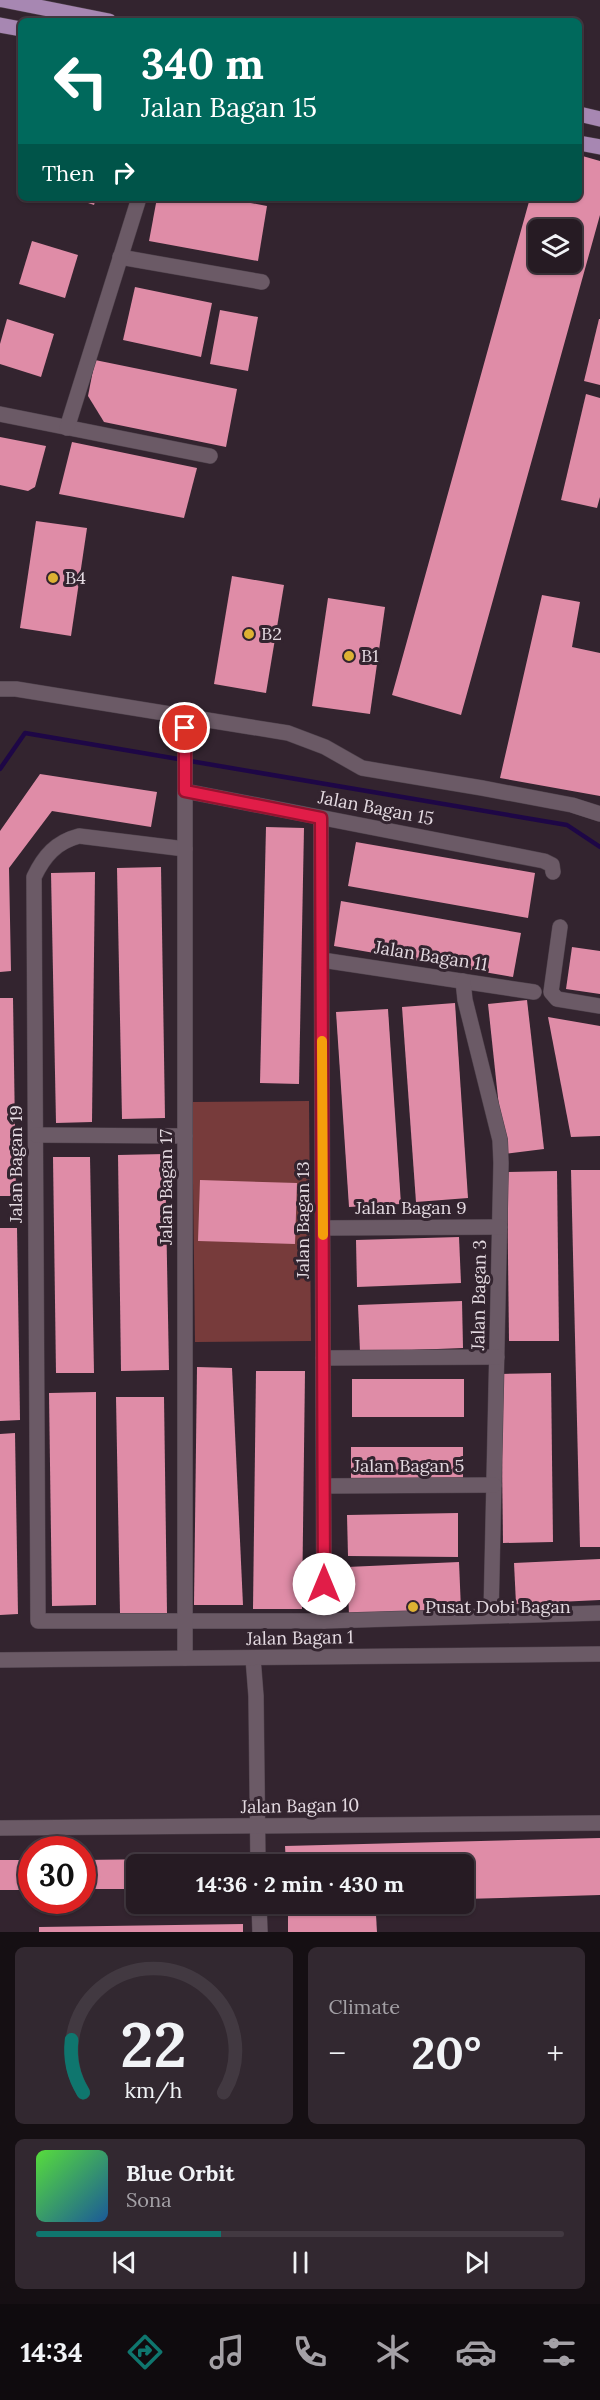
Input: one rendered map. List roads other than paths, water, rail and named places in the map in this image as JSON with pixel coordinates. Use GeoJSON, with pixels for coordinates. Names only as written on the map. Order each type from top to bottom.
{"type":"FeatureCollection","features":[{"type":"Feature","properties":{"kind":"main road"},"geometry":{"type":"LineString","coordinates":[[3,0],[94,18]]}},
{"type":"Feature","properties":{"kind":"main road"},"geometry":{"type":"LineString","coordinates":[[0,25],[18,28]]}},
{"type":"Feature","properties":{"kind":"main road"},"geometry":{"type":"LineString","coordinates":[[582,114],[598,117]]}},
{"type":"Feature","properties":{"kind":"main road"},"geometry":{"type":"LineString","coordinates":[[582,144],[600,147]]}},
{"type":"Feature","properties":{"kind":"street"},"geometry":{"type":"LineString","coordinates":[[67,428],[138,201]]}},
{"type":"Feature","properties":{"kind":"street"},"geometry":{"type":"LineString","coordinates":[[120,257],[262,282]]}},
{"type":"Feature","properties":{"kind":"street"},"geometry":{"type":"LineString","coordinates":[[0,414],[210,456]]}},
{"type":"Feature","properties":{"kind":"street"},"geometry":{"type":"LineString","coordinates":[[0,689],[16,689],[288,733],[325,747],[362,768],[572,805],[600,814]]}},
{"type":"Feature","properties":{"kind":"street","name":"Jalan Bagan 17"},"geometry":{"type":"LineString","coordinates":[[185,1658],[186,715]]}},
{"type":"Feature","properties":{"kind":"street","name":"Jalan Bagan 15"},"geometry":{"type":"LineString","coordinates":[[185,791],[544,861],[552,865],[553,872]]}},
{"type":"Feature","properties":{"kind":"street","name":"Jalan Bagan 13"},"geometry":{"type":"LineString","coordinates":[[321,818],[324,1621]]}},
{"type":"Feature","properties":{"kind":"street","name":"Jalan Bagan 19"},"geometry":{"type":"LineString","coordinates":[[38,1621],[34,877],[40,865],[58,845],[79,836],[185,849]]}},
{"type":"Feature","properties":{"kind":"street"},"geometry":{"type":"LineString","coordinates":[[560,927],[551,992],[557,999],[600,1006]]}},
{"type":"Feature","properties":{"kind":"street","name":"Jalan Bagan 11"},"geometry":{"type":"LineString","coordinates":[[322,960],[534,992]]}},
{"type":"Feature","properties":{"kind":"street","name":"Jalan Bagan 3"},"geometry":{"type":"LineString","coordinates":[[463,981],[465,1000],[500,1140],[491,1615]]}},
{"type":"Feature","properties":{"kind":"street"},"geometry":{"type":"LineString","coordinates":[[36,1135],[185,1136]]}},
{"type":"Feature","properties":{"kind":"street","name":"Jalan Bagan 9"},"geometry":{"type":"LineString","coordinates":[[323,1228],[500,1227]]}},
{"type":"Feature","properties":{"kind":"street"},"geometry":{"type":"LineString","coordinates":[[323,1358],[497,1357]]}},
{"type":"Feature","properties":{"kind":"street","name":"Jalan Bagan 5"},"geometry":{"type":"LineString","coordinates":[[324,1486],[494,1485]]}},
{"type":"Feature","properties":{"kind":"street","name":"Jalan Bagan 1"},"geometry":{"type":"LineString","coordinates":[[38,1621],[324,1621],[600,1613]]}},
{"type":"Feature","properties":{"kind":"street","name":"Jalan Bagan 1"},"geometry":{"type":"LineString","coordinates":[[0,1660],[600,1654]]}},
{"type":"Feature","properties":{"kind":"street"},"geometry":{"type":"LineString","coordinates":[[253,1658],[256,1696],[258,1854]]}},
{"type":"Feature","properties":{"kind":"street","name":"Jalan Bagan 10"},"geometry":{"type":"LineString","coordinates":[[0,1828],[600,1823]]}},
{"type":"Feature","properties":{"kind":"street"},"geometry":{"type":"LineString","coordinates":[[259,1914],[260,1932]]}},
{"type":"Feature","properties":{"kind":"waterway"},"geometry":{"type":"LineString","coordinates":[[0,769],[25,733],[567,825],[600,847]]}},
{"type":"Feature","properties":{"kind":"place","name":"B4"},"geometry":{"type":"Point","coordinates":[53,578]}},
{"type":"Feature","properties":{"kind":"place","name":"B2"},"geometry":{"type":"Point","coordinates":[249,634]}},
{"type":"Feature","properties":{"kind":"place","name":"B1"},"geometry":{"type":"Point","coordinates":[349,656]}},
{"type":"Feature","properties":{"kind":"place","name":"Pusat Dobi Bagan"},"geometry":{"type":"Point","coordinates":[413,1607]}}]}
